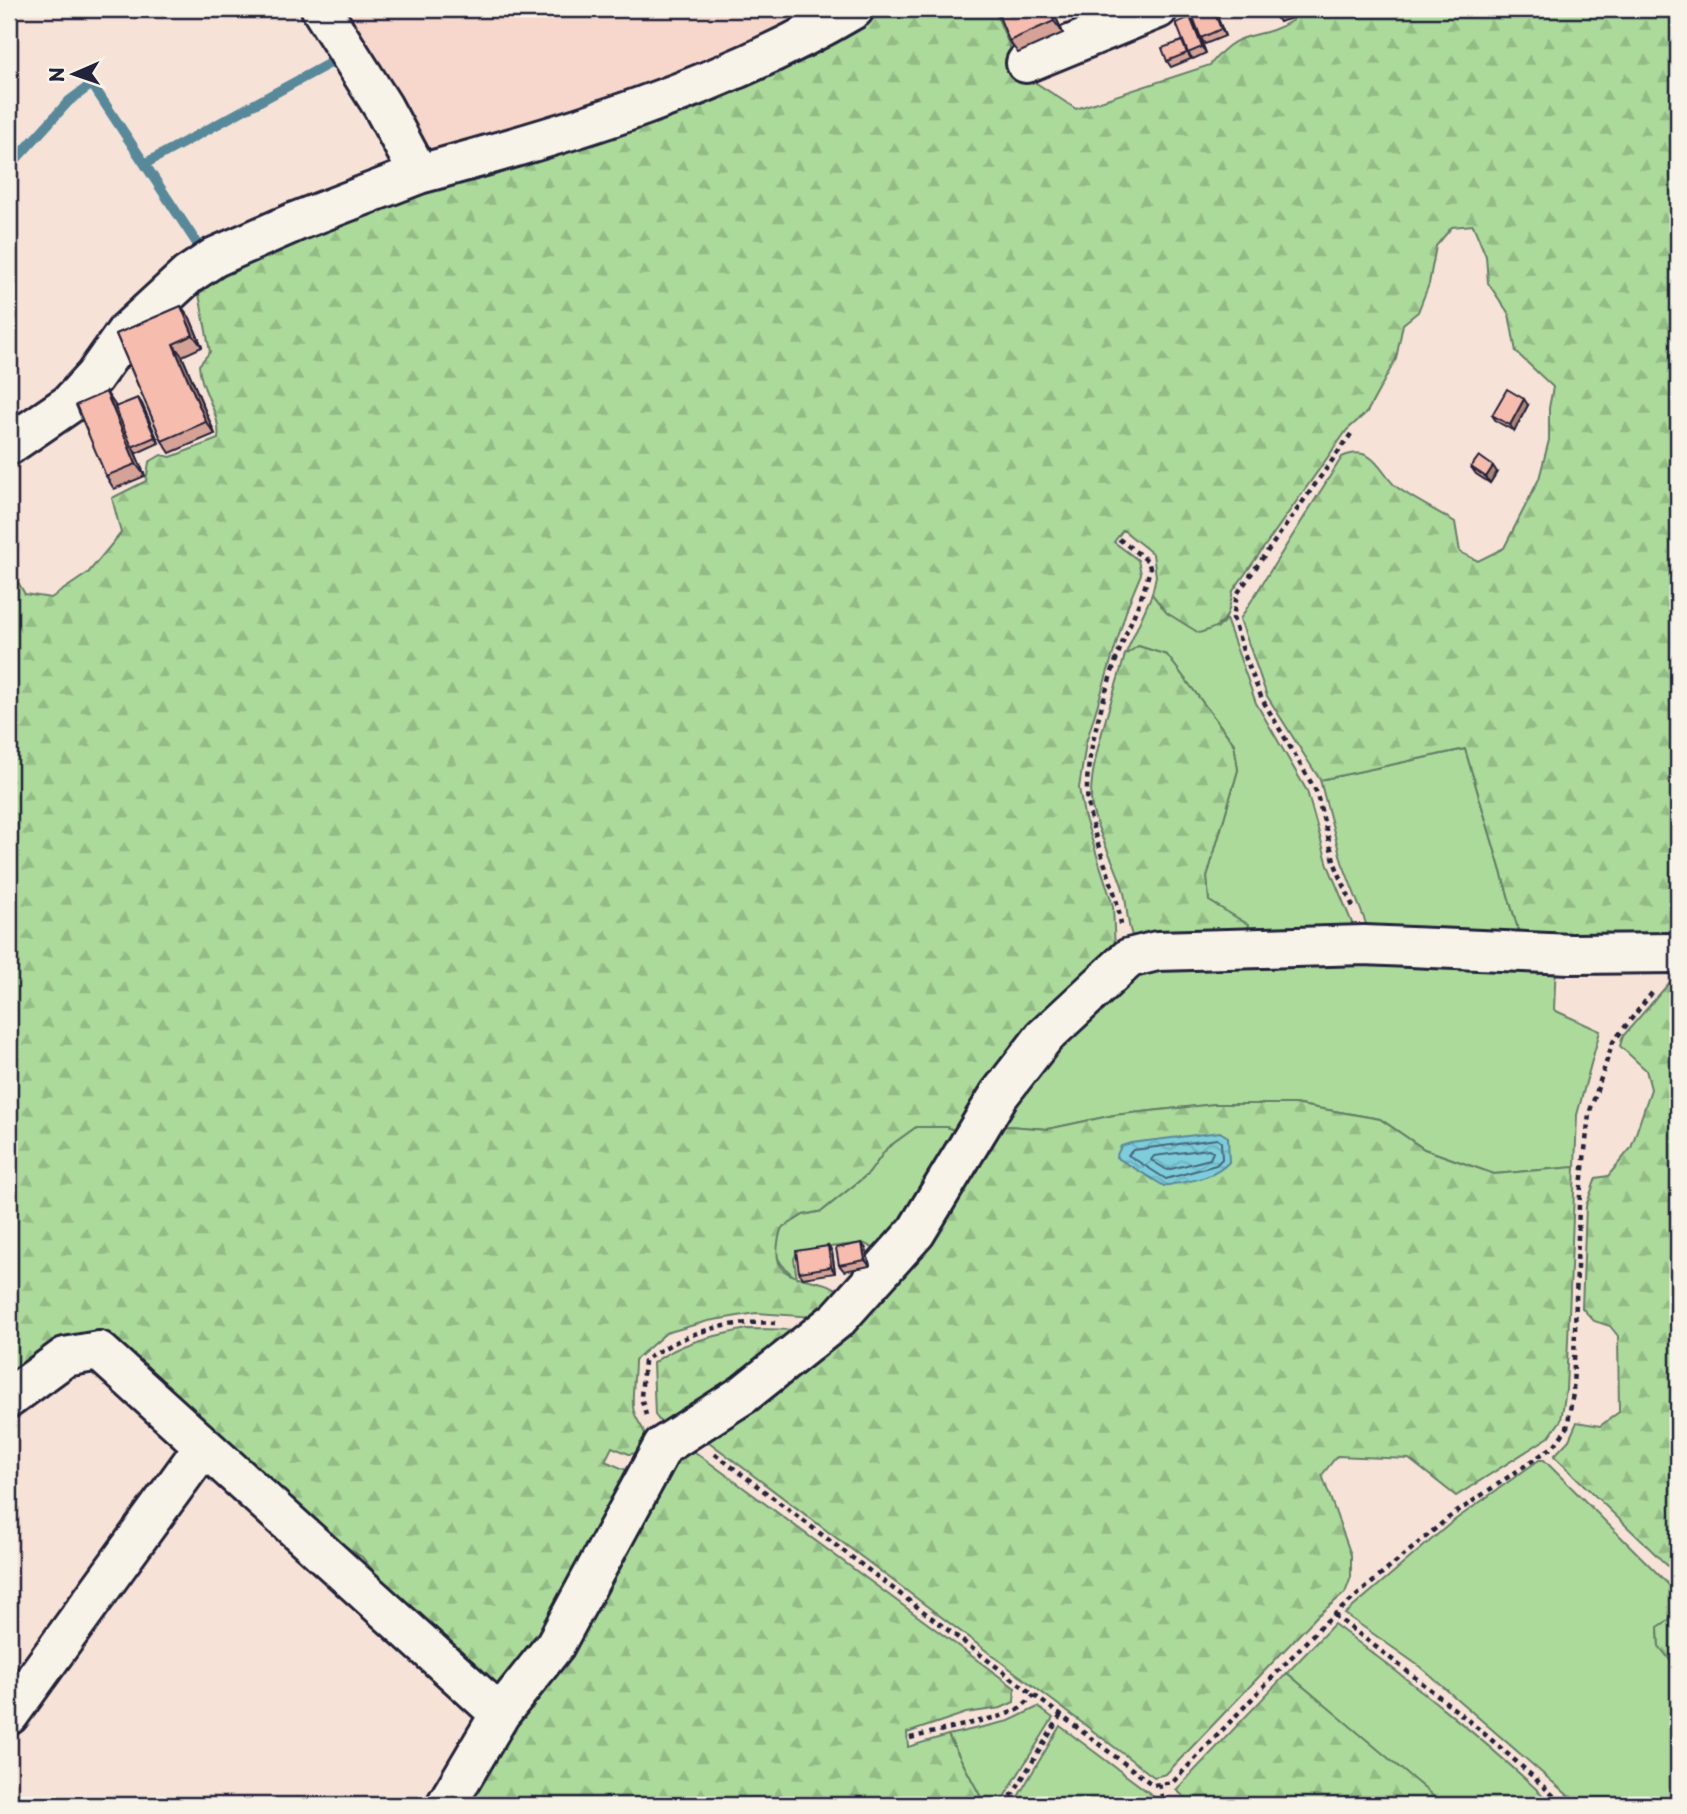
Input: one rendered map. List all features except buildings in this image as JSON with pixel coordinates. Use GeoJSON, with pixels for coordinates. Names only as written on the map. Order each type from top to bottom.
{"type":"FeatureCollection","features":[{"type":"Feature","properties":{"kind":"street"},"geometry":{"type":"LineString","coordinates":[[321,9],[383,107],[419,174]]}},
{"type":"Feature","properties":{"kind":"street"},"geometry":{"type":"LineString","coordinates":[[9,446],[69,404],[94,377],[126,332],[188,275],[215,257],[295,222],[419,174],[582,127],[739,67],[814,32],[854,9]]}},
{"type":"Feature","properties":{"kind":"street"},"geometry":{"type":"LineString","coordinates":[[1026,63],[1158,9]]}},
{"type":"Feature","properties":{"kind":"street"},"geometry":{"type":"LineString","coordinates":[[446,1805],[500,1714],[555,1645],[676,1438],[744,1394],[827,1328],[916,1232],[999,1095],[1044,1037],[1129,958],[1157,951],[1372,945],[1571,954],[1670,967]]}},
{"type":"Feature","properties":{"kind":"street"},"geometry":{"type":"LineString","coordinates":[[9,1398],[65,1357],[99,1351],[500,1714]]}},
{"type":"Feature","properties":{"kind":"street"},"geometry":{"type":"LineString","coordinates":[[9,1715],[204,1446]]}},
{"type":"Feature","properties":{"kind":"path"},"geometry":{"type":"LineString","coordinates":[[1352,434],[1237,594],[1233,618],[1262,699],[1316,791],[1335,864],[1372,945]]}},
{"type":"Feature","properties":{"kind":"path"},"geometry":{"type":"LineString","coordinates":[[1119,539],[1148,561],[1150,568],[1119,652],[1092,750],[1087,787],[1088,810],[1119,905],[1123,941],[1129,958]]}},
{"type":"Feature","properties":{"kind":"path"},"geometry":{"type":"LineString","coordinates":[[827,1328],[748,1321],[701,1331],[669,1343],[644,1361],[641,1397],[647,1418],[676,1438],[699,1442],[1153,1785],[1173,1782],[1334,1615],[1448,1518],[1554,1446],[1567,1428],[1573,1392],[1579,1205],[1589,1114],[1613,1042],[1670,967]]}},
{"type":"Feature","properties":{"kind":"path"},"geometry":{"type":"LineString","coordinates":[[1334,1615],[1517,1760],[1563,1805]]}},
{"type":"Feature","properties":{"kind":"path"},"geometry":{"type":"LineString","coordinates":[[910,1738],[1001,1716],[1018,1710],[1034,1695]]}},
{"type":"Feature","properties":{"kind":"path"},"geometry":{"type":"LineString","coordinates":[[1006,1805],[1061,1715]]}},
{"type":"Feature","properties":{"kind":"path"},"geometry":{"type":"LineString","coordinates":[[1159,1784],[1164,1805]]}},
{"type":"Feature","properties":{"kind":"shaded area"},"geometry":{"type":"Polygon","coordinates":[[[334,9],[873,9],[759,65],[423,152],[334,9]]]}},
{"type":"Feature","properties":{"kind":"green space"},"geometry":{"type":"Polygon","coordinates":[[[878,9],[994,9],[1021,73],[1076,109],[1210,65],[1221,52],[1240,39],[1280,27],[1293,20],[1293,9],[1678,9],[1678,940],[1521,939],[1465,749],[1320,780],[1267,696],[1240,619],[1342,457],[1353,454],[1370,457],[1398,488],[1455,522],[1460,552],[1478,561],[1504,548],[1539,479],[1549,440],[1549,408],[1553,387],[1516,352],[1509,314],[1488,283],[1486,256],[1473,225],[1452,227],[1436,246],[1429,284],[1418,312],[1403,324],[1396,359],[1367,412],[1347,430],[1233,591],[1227,614],[1221,623],[1199,633],[1167,613],[1152,594],[1156,576],[1153,554],[1123,530],[1114,542],[1138,560],[1141,574],[1128,605],[1086,743],[1079,788],[1084,815],[1113,906],[1115,951],[963,1134],[947,1127],[916,1127],[887,1148],[869,1173],[822,1211],[803,1215],[781,1229],[777,1249],[779,1262],[785,1271],[841,1292],[815,1317],[756,1313],[708,1321],[666,1333],[635,1360],[633,1406],[644,1433],[643,1445],[639,1453],[629,1454],[612,1447],[605,1461],[626,1470],[630,1476],[550,1636],[497,1696],[395,1598],[362,1557],[303,1519],[107,1349],[9,1382],[9,567],[25,594],[51,598],[88,573],[121,533],[112,498],[146,481],[149,462],[161,455],[171,457],[218,439],[217,421],[200,375],[199,365],[210,352],[199,294],[204,283],[232,258],[817,46],[878,9]]]}},
{"type":"Feature","properties":{"kind":"green space"},"geometry":{"type":"Polygon","coordinates":[[[1152,594],[1167,613],[1218,628],[1226,619],[1256,703],[1307,791],[1328,865],[1359,940],[1242,939],[1248,925],[1209,901],[1207,877],[1238,770],[1234,744],[1167,655],[1139,646],[1125,655],[1152,594]]]}},
{"type":"Feature","properties":{"kind":"green space"},"geometry":{"type":"Polygon","coordinates":[[[1138,646],[1167,655],[1234,744],[1238,770],[1207,877],[1209,901],[1249,925],[1242,939],[1134,940],[1131,934],[1124,893],[1095,818],[1091,792],[1097,753],[1125,655],[1138,646]]]}},
{"type":"Feature","properties":{"kind":"green space"},"geometry":{"type":"Polygon","coordinates":[[[1465,749],[1521,939],[1385,940],[1367,926],[1342,862],[1320,780],[1465,749]]]}},
{"type":"Feature","properties":{"kind":"green space"},"geometry":{"type":"Polygon","coordinates":[[[1158,960],[1556,961],[1554,1010],[1600,1031],[1577,1115],[1575,1167],[1494,1174],[1424,1149],[1380,1119],[1294,1104],[1215,1104],[1114,1115],[1048,1129],[1008,1126],[984,1130],[1050,1044],[1158,960]]]}},
{"type":"Feature","properties":{"kind":"green space"},"geometry":{"type":"Polygon","coordinates":[[[1678,973],[1678,1576],[1554,1456],[1569,1440],[1577,1422],[1600,1426],[1619,1412],[1618,1336],[1610,1326],[1594,1321],[1582,1308],[1586,1206],[1596,1178],[1608,1176],[1631,1148],[1651,1089],[1646,1070],[1620,1046],[1623,1036],[1678,973]]]}},
{"type":"Feature","properties":{"kind":"green space"},"geometry":{"type":"Polygon","coordinates":[[[1215,1104],[1294,1104],[1380,1119],[1424,1149],[1494,1174],[1575,1167],[1566,1390],[1561,1420],[1549,1437],[1456,1496],[1409,1459],[1337,1456],[1322,1475],[1351,1555],[1351,1577],[1345,1593],[1316,1617],[1166,1774],[1154,1777],[709,1442],[710,1427],[841,1327],[984,1130],[1008,1126],[1048,1129],[1114,1115],[1215,1104]]]}},
{"type":"Feature","properties":{"kind":"green space"},"geometry":{"type":"Polygon","coordinates":[[[916,1127],[947,1127],[963,1134],[909,1227],[875,1249],[863,1243],[798,1251],[794,1259],[797,1279],[778,1257],[777,1246],[781,1229],[803,1215],[822,1211],[869,1173],[887,1148],[916,1127]]]}},
{"type":"Feature","properties":{"kind":"green space"},"geometry":{"type":"Polygon","coordinates":[[[747,1329],[807,1330],[668,1432],[655,1415],[653,1363],[686,1345],[747,1329]]]}},
{"type":"Feature","properties":{"kind":"green space"},"geometry":{"type":"Polygon","coordinates":[[[682,1452],[695,1452],[1015,1688],[1014,1702],[1001,1708],[966,1713],[907,1733],[908,1747],[948,1735],[985,1805],[456,1805],[657,1480],[682,1452]]]}},
{"type":"Feature","properties":{"kind":"green space"},"geometry":{"type":"Polygon","coordinates":[[[1539,1460],[1544,1460],[1678,1594],[1678,1614],[1658,1628],[1659,1646],[1678,1670],[1678,1805],[1579,1805],[1419,1666],[1345,1614],[1452,1522],[1539,1460]]]}},
{"type":"Feature","properties":{"kind":"green space"},"geometry":{"type":"Polygon","coordinates":[[[1678,1614],[1678,1670],[1659,1646],[1658,1627],[1678,1614]]]}},
{"type":"Feature","properties":{"kind":"green space"},"geometry":{"type":"Polygon","coordinates":[[[1334,1624],[1446,1711],[1553,1805],[1442,1805],[1287,1673],[1334,1624]]]}},
{"type":"Feature","properties":{"kind":"green space"},"geometry":{"type":"Polygon","coordinates":[[[1287,1673],[1442,1805],[1194,1805],[1176,1790],[1287,1673]]]}},
{"type":"Feature","properties":{"kind":"green space"},"geometry":{"type":"Polygon","coordinates":[[[1038,1707],[1053,1718],[999,1805],[985,1805],[948,1735],[1009,1721],[1038,1707]]]}},
{"type":"Feature","properties":{"kind":"green space"},"geometry":{"type":"Polygon","coordinates":[[[1060,1726],[1152,1795],[1158,1805],[1013,1805],[1060,1726]]]}},
{"type":"Feature","properties":{"kind":"water"},"geometry":{"type":"Polygon","coordinates":[[[1220,1132],[1228,1137],[1229,1162],[1215,1173],[1199,1179],[1164,1186],[1116,1157],[1121,1146],[1131,1143],[1220,1132]]]}},
{"type":"Feature","properties":{"kind":"waterway"},"geometry":{"type":"LineString","coordinates":[[146,163],[332,62]]}},
{"type":"Feature","properties":{"kind":"waterway"},"geometry":{"type":"LineString","coordinates":[[9,167],[69,101],[92,84],[202,251]]}}]}
